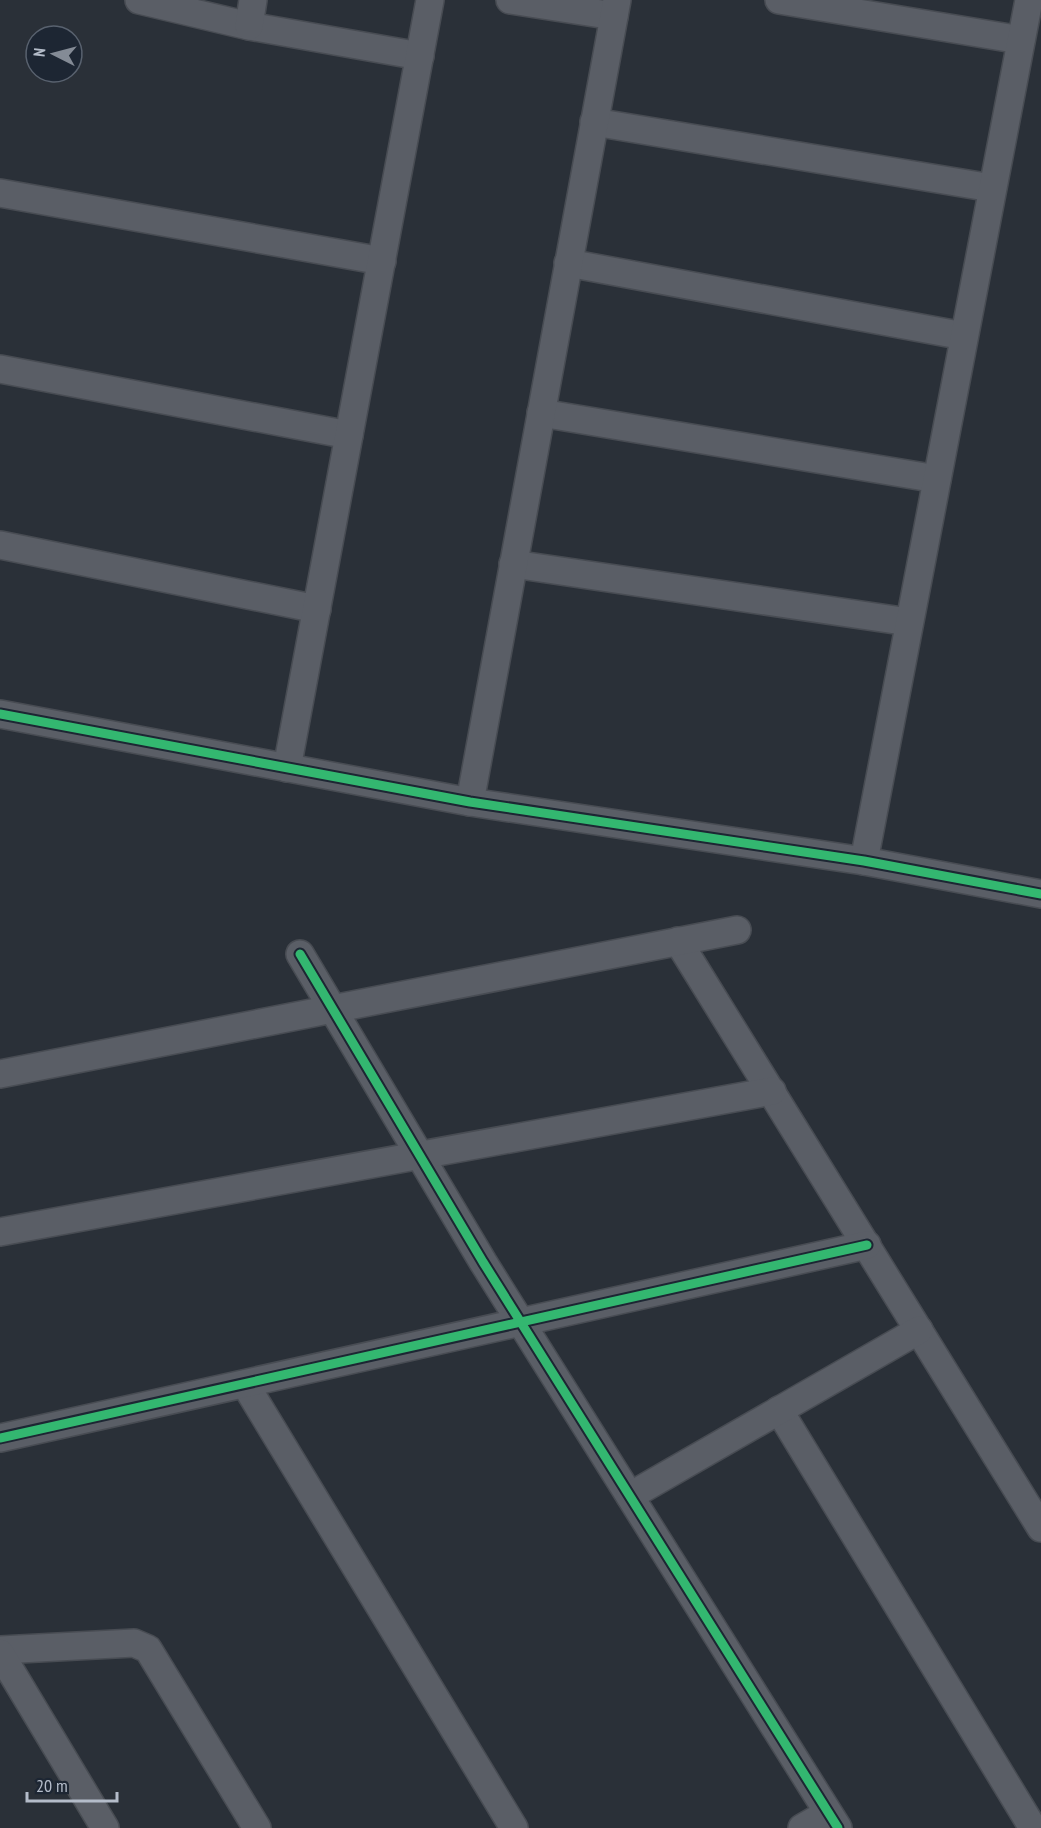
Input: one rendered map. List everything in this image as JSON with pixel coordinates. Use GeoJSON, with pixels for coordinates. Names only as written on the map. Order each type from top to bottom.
{"type":"FeatureCollection","features":[{"type":"Feature","properties":{"kind":"street"},"geometry":{"type":"LineString","coordinates":[[139,0],[251,13],[420,56]]}},
{"type":"Feature","properties":{"kind":"street"},"geometry":{"type":"LineString","coordinates":[[287,768],[430,0]]}},
{"type":"Feature","properties":{"kind":"street"},"geometry":{"type":"LineString","coordinates":[[470,802],[615,8],[510,0]]}},
{"type":"Feature","properties":{"kind":"street"},"geometry":{"type":"LineString","coordinates":[[779,0],[1021,40]]}},
{"type":"Feature","properties":{"kind":"street"},"geometry":{"type":"LineString","coordinates":[[864,861],[1029,0]]}},
{"type":"Feature","properties":{"kind":"street"},"geometry":{"type":"LineString","coordinates":[[594,122],[992,188]]}},
{"type":"Feature","properties":{"kind":"street"},"geometry":{"type":"LineString","coordinates":[[0,193],[382,261]]}},
{"type":"Feature","properties":{"kind":"street"},"geometry":{"type":"LineString","coordinates":[[568,263],[964,336]]}},
{"type":"Feature","properties":{"kind":"street"},"geometry":{"type":"LineString","coordinates":[[0,369],[349,435]]}},
{"type":"Feature","properties":{"kind":"street"},"geometry":{"type":"LineString","coordinates":[[541,413],[937,479]]}},
{"type":"Feature","properties":{"kind":"street"},"geometry":{"type":"LineString","coordinates":[[0,545],[317,609]]}},
{"type":"Feature","properties":{"kind":"street"},"geometry":{"type":"LineString","coordinates":[[513,564],[909,622]]}},
{"type":"Feature","properties":{"kind":"street"},"geometry":{"type":"LineString","coordinates":[[0,714],[470,802],[864,861],[1041,894]]}},
{"type":"Feature","properties":{"kind":"street"},"geometry":{"type":"LineString","coordinates":[[0,1074],[737,930]]}},
{"type":"Feature","properties":{"kind":"street"},"geometry":{"type":"LineString","coordinates":[[678,941],[1041,1528]]}},
{"type":"Feature","properties":{"kind":"street"},"geometry":{"type":"LineString","coordinates":[[300,954],[521,1322],[833,1820],[802,1828]]}},
{"type":"Feature","properties":{"kind":"street"},"geometry":{"type":"LineString","coordinates":[[0,1232],[772,1091]]}},
{"type":"Feature","properties":{"kind":"street"},"geometry":{"type":"LineString","coordinates":[[0,1438],[867,1245]]}},
{"type":"Feature","properties":{"kind":"street"},"geometry":{"type":"LineString","coordinates":[[630,1496],[919,1330]]}},
{"type":"Feature","properties":{"kind":"street"},"geometry":{"type":"LineString","coordinates":[[245,1384],[514,1828]]}},
{"type":"Feature","properties":{"kind":"street"},"geometry":{"type":"LineString","coordinates":[[778,1410],[1034,1828]]}},
{"type":"Feature","properties":{"kind":"street"},"geometry":{"type":"LineString","coordinates":[[105,1828],[0,1651],[134,1643],[148,1649],[257,1828]]}},
{"type":"Feature","properties":{"kind":"cycle path"},"geometry":{"type":"LineString","coordinates":[[0,714],[470,802],[864,861],[1041,894]]}},
{"type":"Feature","properties":{"kind":"cycle path"},"geometry":{"type":"LineString","coordinates":[[300,954],[483,1262],[838,1828]]}},
{"type":"Feature","properties":{"kind":"cycle path"},"geometry":{"type":"LineString","coordinates":[[0,1438],[867,1245]]}}]}
